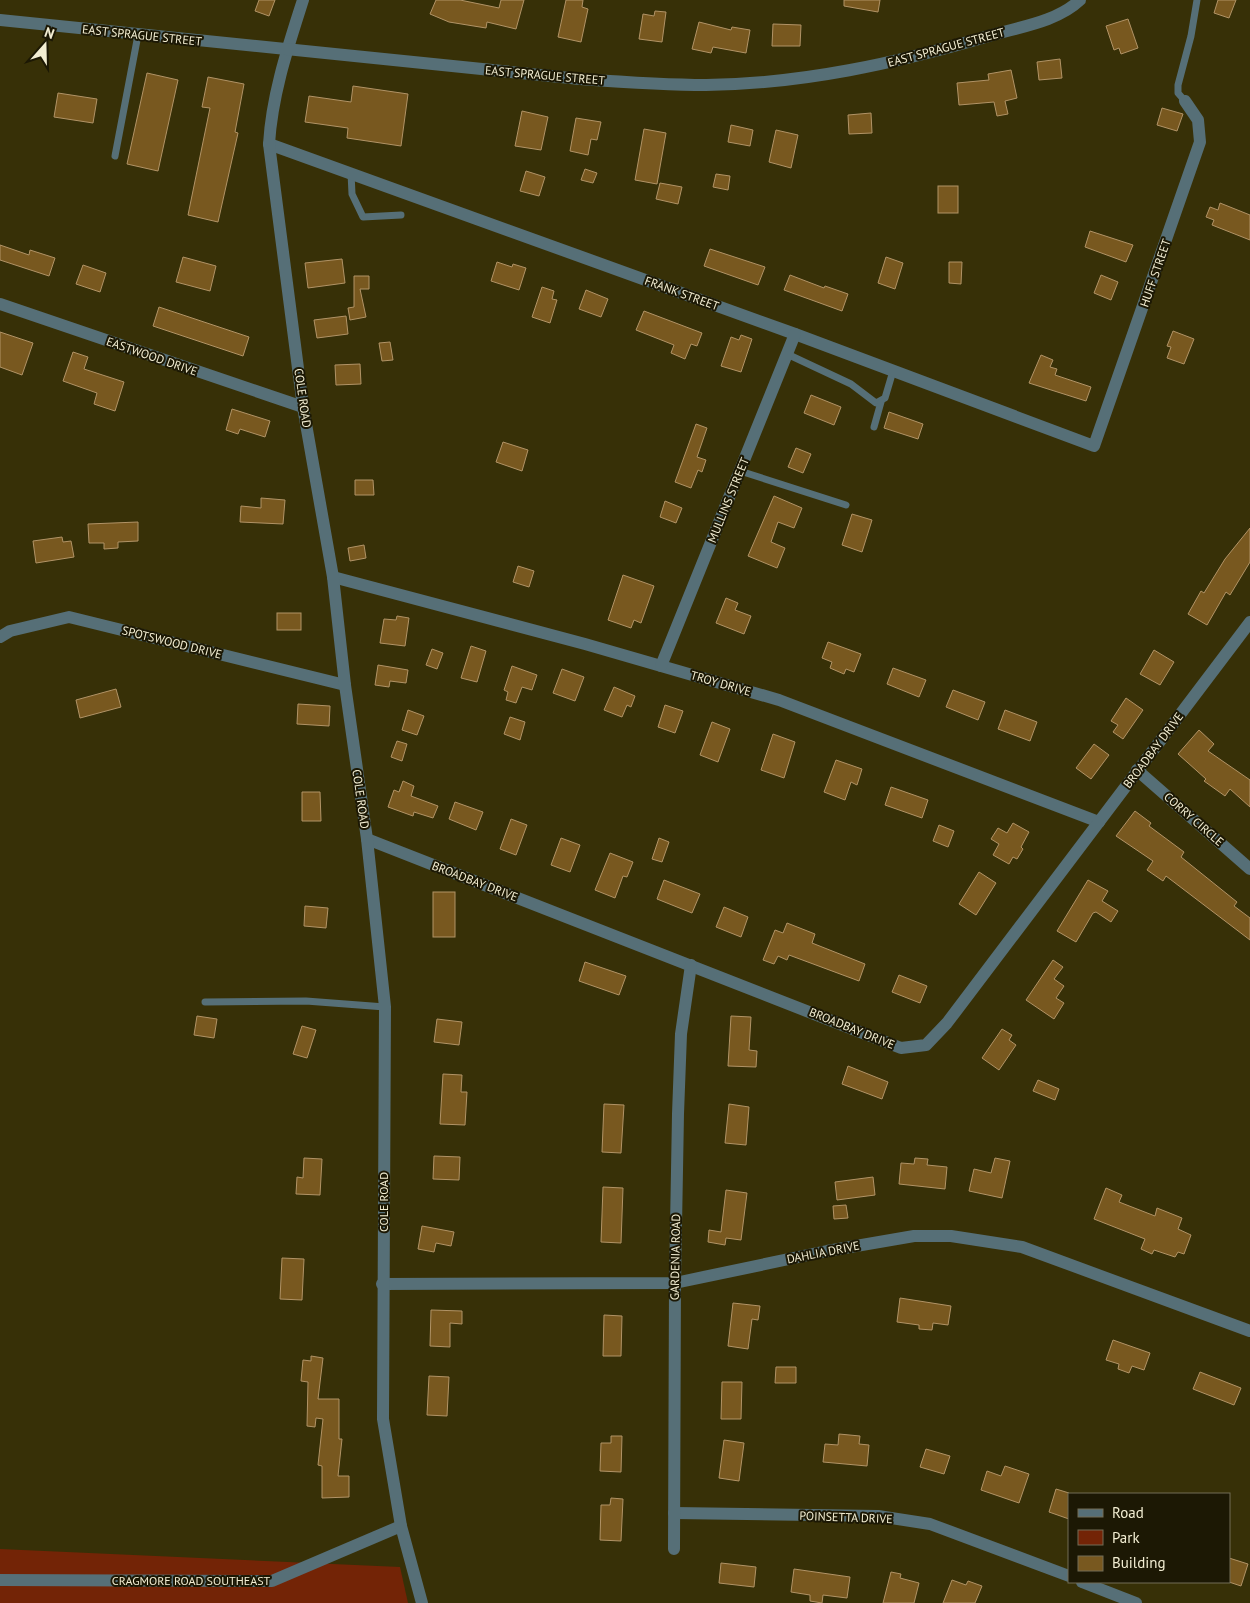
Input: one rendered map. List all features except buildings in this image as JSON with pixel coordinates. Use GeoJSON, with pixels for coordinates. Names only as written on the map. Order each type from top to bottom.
{"type":"FeatureCollection","features":[{"type":"Feature","properties":{"kind":"street","name":"COLE ROAD"},"geometry":{"type":"LineString","coordinates":[[303,0],[287,50],[271,112],[269,144],[303,407],[333,577],[344,685],[367,839],[385,1006],[382,1284],[383,1419],[401,1526],[422,1603]]}},
{"type":"Feature","properties":{"kind":"street","name":"EAST SPRAGUE STREET"},"geometry":{"type":"LineString","coordinates":[[0,20],[287,50],[663,84],[708,85],[762,82],[828,74],[929,53],[1047,19],[1073,7],[1080,0]]}},
{"type":"Feature","properties":{"kind":"street","name":"HUFF STREET"},"geometry":{"type":"LineString","coordinates":[[1094,446],[1200,142],[1198,120],[1185,101]]}},
{"type":"Feature","properties":{"kind":"street","name":"FRANK STREET"},"geometry":{"type":"LineString","coordinates":[[269,144],[795,334],[1094,446]]}},
{"type":"Feature","properties":{"kind":"street","name":"EASTWOOD DRIVE"},"geometry":{"type":"LineString","coordinates":[[0,304],[303,407]]}},
{"type":"Feature","properties":{"kind":"street","name":"MULLINS STREET"},"geometry":{"type":"LineString","coordinates":[[661,666],[795,334]]}},
{"type":"Feature","properties":{"kind":"street","name":"TROY DRIVE"},"geometry":{"type":"LineString","coordinates":[[333,577],[779,700],[1099,822]]}},
{"type":"Feature","properties":{"kind":"street","name":"SPOTSWOOD DRIVE"},"geometry":{"type":"LineString","coordinates":[[0,637],[10,631],[69,617],[344,685]]}},
{"type":"Feature","properties":{"kind":"street","name":"BROADBAY DRIVE"},"geometry":{"type":"LineString","coordinates":[[367,839],[901,1048],[926,1045],[947,1023],[1250,622]]}},
{"type":"Feature","properties":{"kind":"street","name":"CORRY CIRCLE"},"geometry":{"type":"LineString","coordinates":[[1137,770],[1250,869]]}},
{"type":"Feature","properties":{"kind":"street","name":"GARDENIA ROAD"},"geometry":{"type":"LineString","coordinates":[[674,1549],[675,1283],[681,1034],[691,965]]}},
{"type":"Feature","properties":{"kind":"street","name":"DAHLIA DRIVE"},"geometry":{"type":"LineString","coordinates":[[382,1284],[675,1283],[827,1250],[914,1236],[951,1236],[1022,1246],[1250,1331]]}},
{"type":"Feature","properties":{"kind":"street","name":"POINSETTA DRIVE"},"geometry":{"type":"LineString","coordinates":[[674,1513],[878,1516],[930,1524],[1068,1576]]}},
{"type":"Feature","properties":{"kind":"street","name":"CRAGMORE ROAD SOUTHEAST"},"geometry":{"type":"LineString","coordinates":[[0,1580],[272,1581],[401,1526]]}},
{"type":"Feature","properties":{"kind":"street"},"geometry":{"type":"LineString","coordinates":[[1085,1583],[1136,1603]]}},
{"type":"Feature","properties":{"kind":"lane"},"geometry":{"type":"LineString","coordinates":[[1185,101],[1178,93],[1178,85],[1192,36],[1197,0]]}},
{"type":"Feature","properties":{"kind":"lane"},"geometry":{"type":"LineString","coordinates":[[115,156],[138,35]]}},
{"type":"Feature","properties":{"kind":"lane"},"geometry":{"type":"LineString","coordinates":[[351,173],[352,194],[363,217],[401,215]]}},
{"type":"Feature","properties":{"kind":"lane"},"geometry":{"type":"LineString","coordinates":[[787,354],[851,384],[876,403],[881,402]]}},
{"type":"Feature","properties":{"kind":"lane"},"geometry":{"type":"LineString","coordinates":[[874,427],[893,371]]}},
{"type":"Feature","properties":{"kind":"lane"},"geometry":{"type":"LineString","coordinates":[[740,471],[846,505]]}},
{"type":"Feature","properties":{"kind":"lane"},"geometry":{"type":"LineString","coordinates":[[205,1002],[306,1001],[385,1006]]}},
{"type":"Feature","properties":{"kind":"green space"},"geometry":{"type":"Polygon","coordinates":[[[0,1549],[400,1567],[408,1603],[0,1603],[0,1549]]]}}]}
